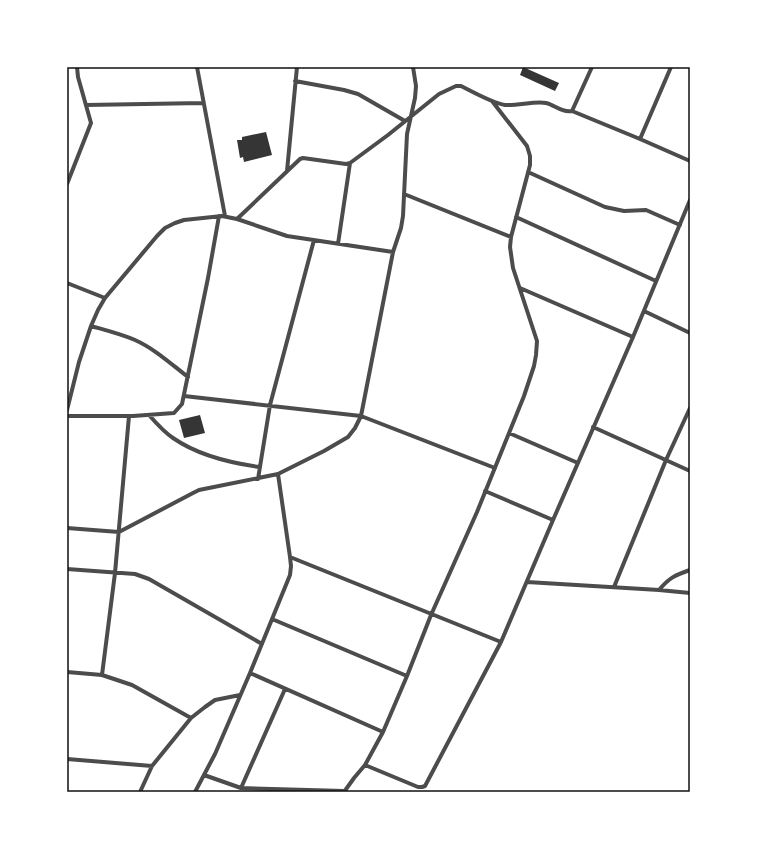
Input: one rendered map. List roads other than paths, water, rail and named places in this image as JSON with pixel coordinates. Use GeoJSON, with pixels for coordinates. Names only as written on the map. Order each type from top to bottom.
{"type":"FeatureCollection","features":[{"type":"Feature","properties":{"kind":"street"},"geometry":{"type":"LineString","coordinates":[[67,184],[91,123],[76,67]]}},
{"type":"Feature","properties":{"kind":"street"},"geometry":{"type":"LineString","coordinates":[[196,67],[225,216]]}},
{"type":"Feature","properties":{"kind":"street"},"geometry":{"type":"LineString","coordinates":[[287,171],[297,67]]}},
{"type":"Feature","properties":{"kind":"street"},"geometry":{"type":"LineString","coordinates":[[67,528],[119,532],[200,490],[278,474],[348,437],[355,428],[361,416],[393,252],[401,228],[403,216],[407,134],[414,107],[416,86],[413,67]]}},
{"type":"Feature","properties":{"kind":"street"},"geometry":{"type":"LineString","coordinates":[[572,111],[592,67]]}},
{"type":"Feature","properties":{"kind":"street"},"geometry":{"type":"LineString","coordinates":[[640,139],[671,67]]}},
{"type":"Feature","properties":{"kind":"street"},"geometry":{"type":"LineString","coordinates":[[295,80],[358,94],[405,121]]}},
{"type":"Feature","properties":{"kind":"street"},"geometry":{"type":"LineString","coordinates":[[237,219],[300,159],[303,158],[350,164],[388,136],[439,94],[456,86],[461,86],[504,105],[540,103],[567,112],[572,111],[640,139],[690,162]]}},
{"type":"Feature","properties":{"kind":"street"},"geometry":{"type":"LineString","coordinates":[[204,775],[241,788],[344,792],[364,765],[383,732],[431,615],[495,468],[524,396],[536,355],[536,341],[513,268],[510,246],[528,172],[530,156],[527,146],[492,101]]}},
{"type":"Feature","properties":{"kind":"street"},"geometry":{"type":"LineString","coordinates":[[86,105],[203,102]]}},
{"type":"Feature","properties":{"kind":"street"},"geometry":{"type":"LineString","coordinates":[[338,244],[350,164]]}},
{"type":"Feature","properties":{"kind":"street"},"geometry":{"type":"LineString","coordinates":[[528,172],[605,207],[624,211],[646,210],[680,225]]}},
{"type":"Feature","properties":{"kind":"street"},"geometry":{"type":"LineString","coordinates":[[404,194],[511,237]]}},
{"type":"Feature","properties":{"kind":"street"},"geometry":{"type":"LineString","coordinates":[[364,765],[418,786],[424,786],[501,642],[633,337],[690,200]]}},
{"type":"Feature","properties":{"kind":"street"},"geometry":{"type":"LineString","coordinates":[[67,416],[129,416],[174,413],[182,404],[219,216]]}},
{"type":"Feature","properties":{"kind":"street"},"geometry":{"type":"LineString","coordinates":[[67,410],[90,326],[98,310],[105,298],[156,236],[165,228],[175,223],[184,220],[225,216],[287,236],[393,252]]}},
{"type":"Feature","properties":{"kind":"street"},"geometry":{"type":"LineString","coordinates":[[516,217],[656,281]]}},
{"type":"Feature","properties":{"kind":"street"},"geometry":{"type":"LineString","coordinates":[[258,479],[270,405],[314,240]]}},
{"type":"Feature","properties":{"kind":"street"},"geometry":{"type":"LineString","coordinates":[[67,283],[105,298]]}},
{"type":"Feature","properties":{"kind":"street"},"geometry":{"type":"LineString","coordinates":[[520,288],[633,337]]}},
{"type":"Feature","properties":{"kind":"street"},"geometry":{"type":"LineString","coordinates":[[644,311],[690,333]]}},
{"type":"Feature","properties":{"kind":"street"},"geometry":{"type":"LineString","coordinates":[[90,326],[135,340],[159,354],[188,377]]}},
{"type":"Feature","properties":{"kind":"street"},"geometry":{"type":"LineString","coordinates":[[184,396],[361,416],[495,468]]}},
{"type":"Feature","properties":{"kind":"street"},"geometry":{"type":"LineString","coordinates":[[614,587],[666,460],[690,408]]}},
{"type":"Feature","properties":{"kind":"street"},"geometry":{"type":"LineString","coordinates":[[149,415],[161,429],[173,439],[196,451],[237,464],[260,467]]}},
{"type":"Feature","properties":{"kind":"street"},"geometry":{"type":"LineString","coordinates":[[102,675],[115,573],[129,416]]}},
{"type":"Feature","properties":{"kind":"street"},"geometry":{"type":"LineString","coordinates":[[593,427],[690,471]]}},
{"type":"Feature","properties":{"kind":"street"},"geometry":{"type":"LineString","coordinates":[[509,433],[578,462]]}},
{"type":"Feature","properties":{"kind":"street"},"geometry":{"type":"LineString","coordinates":[[195,792],[215,754],[290,575],[290,557],[278,474]]}},
{"type":"Feature","properties":{"kind":"street"},"geometry":{"type":"LineString","coordinates":[[485,491],[553,520]]}},
{"type":"Feature","properties":{"kind":"street"},"geometry":{"type":"LineString","coordinates":[[290,557],[501,642]]}},
{"type":"Feature","properties":{"kind":"street"},"geometry":{"type":"LineString","coordinates":[[67,569],[135,574],[149,579],[262,644]]}},
{"type":"Feature","properties":{"kind":"street"},"geometry":{"type":"LineString","coordinates":[[659,590],[668,580],[678,574],[690,570]]}},
{"type":"Feature","properties":{"kind":"street"},"geometry":{"type":"LineString","coordinates":[[527,582],[690,592]]}},
{"type":"Feature","properties":{"kind":"street"},"geometry":{"type":"LineString","coordinates":[[272,619],[406,676]]}},
{"type":"Feature","properties":{"kind":"street"},"geometry":{"type":"LineString","coordinates":[[67,672],[102,675],[132,686],[191,718]]}},
{"type":"Feature","properties":{"kind":"street"},"geometry":{"type":"LineString","coordinates":[[250,673],[383,732]]}},
{"type":"Feature","properties":{"kind":"street"},"geometry":{"type":"LineString","coordinates":[[241,788],[285,689]]}},
{"type":"Feature","properties":{"kind":"street"},"geometry":{"type":"LineString","coordinates":[[140,792],[152,766],[191,718],[215,700],[240,695]]}},
{"type":"Feature","properties":{"kind":"street"},"geometry":{"type":"LineString","coordinates":[[67,759],[152,766]]}}]}
